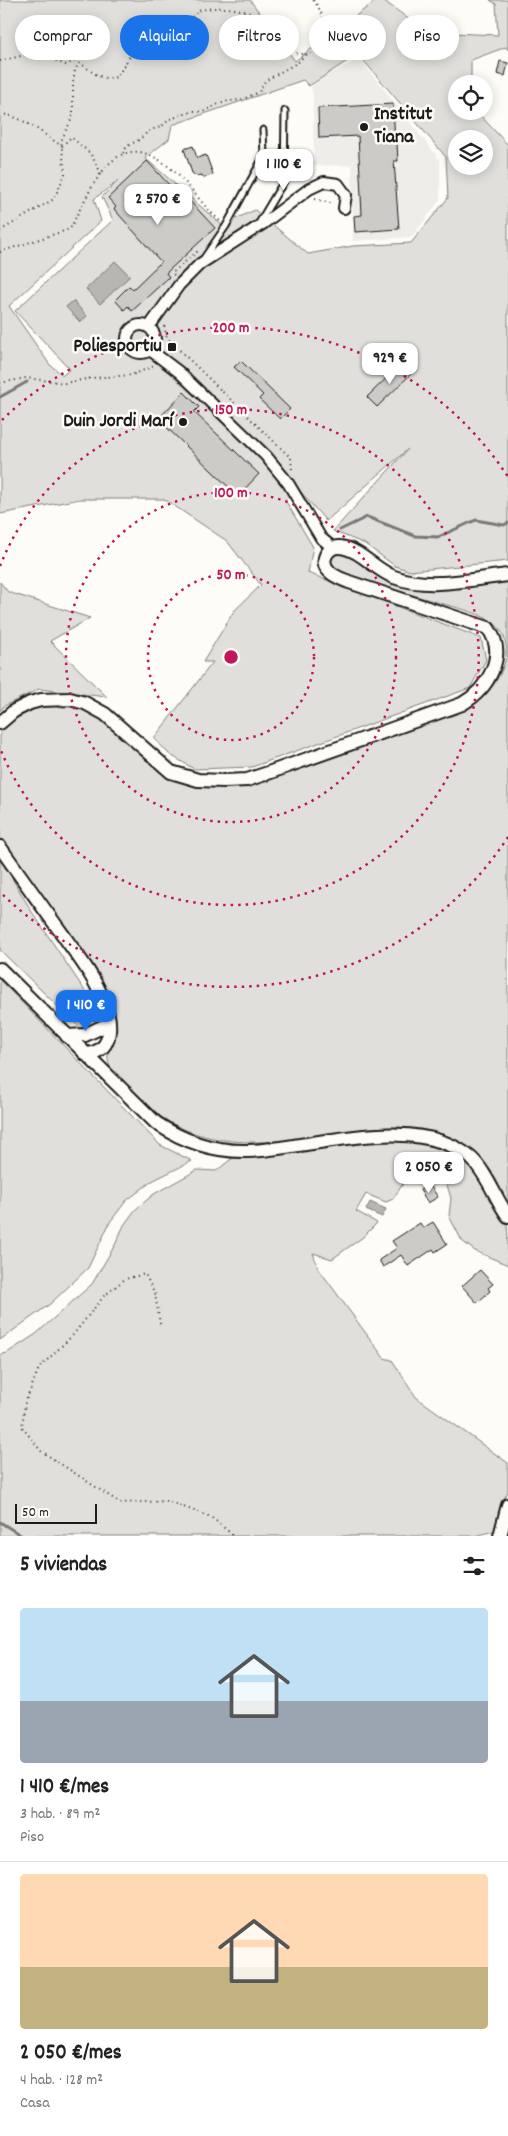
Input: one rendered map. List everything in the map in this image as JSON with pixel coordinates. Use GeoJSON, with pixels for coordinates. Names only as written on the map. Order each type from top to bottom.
{"type":"FeatureCollection","features":[{"type":"Feature","properties":{"kind":"street"},"geometry":{"type":"LineString","coordinates":[[149,327],[179,285],[200,264],[256,228],[294,199],[324,182],[334,182],[342,187],[346,195],[344,208]]}},
{"type":"Feature","properties":{"kind":"street"},"geometry":{"type":"LineString","coordinates":[[140,326],[149,327],[155,339],[150,350],[146,353],[136,352],[129,346],[127,339],[131,330],[140,326]]}},
{"type":"Feature","properties":{"kind":"street"},"geometry":{"type":"LineString","coordinates":[[150,350],[167,361],[266,456],[288,483],[321,538],[333,548]]}},
{"type":"Feature","properties":{"kind":"street"},"geometry":{"type":"LineString","coordinates":[[0,723],[14,711],[30,703],[53,698],[70,699],[85,703],[105,714],[171,772],[198,780],[246,780],[462,704],[479,693],[489,683],[498,664],[500,644],[495,634],[488,628],[349,582],[334,575],[329,572],[325,564],[326,555],[333,548],[342,547],[350,550],[388,574],[414,582],[439,582],[508,575]]}},
{"type":"Feature","properties":{"kind":"street"},"geometry":{"type":"LineString","coordinates":[[0,848],[94,981],[106,1009],[110,1031],[109,1038],[105,1045],[92,1054],[86,1054]]}},
{"type":"Feature","properties":{"kind":"street"},"geometry":{"type":"LineString","coordinates":[[0,969],[156,1122],[176,1136],[215,1148],[248,1151],[373,1135],[407,1135],[457,1148],[472,1159],[508,1216]]}},
{"type":"Feature","properties":{"kind":"street"},"geometry":{"type":"LineString","coordinates":[[67,1036],[85,1035],[108,1024]]}},
{"type":"Feature","properties":{"kind":"street"},"geometry":{"type":"LineString","coordinates":[[86,1054],[108,1024]]}},
{"type":"Feature","properties":{"kind":"street"},"geometry":{"type":"LineString","coordinates":[[105,1045],[104,1066],[107,1075]]}},
{"type":"Feature","properties":{"kind":"street"},"geometry":{"type":"LineString","coordinates":[[500,1536],[508,1505]]}},
{"type":"Feature","properties":{"kind":"lane"},"geometry":{"type":"LineString","coordinates":[[256,228],[284,181],[285,111]]}},
{"type":"Feature","properties":{"kind":"lane"},"geometry":{"type":"LineString","coordinates":[[200,264],[226,226],[264,156],[263,130]]}},
{"type":"Feature","properties":{"kind":"path"},"geometry":{"type":"LineString","coordinates":[[258,12],[277,25],[291,41],[295,53],[309,54],[322,41],[324,21],[320,9],[313,0]]}},
{"type":"Feature","properties":{"kind":"path"},"geometry":{"type":"LineString","coordinates":[[0,61],[41,51],[54,60],[66,65],[74,61],[84,64],[94,74],[106,80],[117,77],[132,53],[160,50],[197,12],[217,4]]}},
{"type":"Feature","properties":{"kind":"path"},"geometry":{"type":"LineString","coordinates":[[123,153],[127,146],[139,140],[150,130],[161,127],[170,119],[194,111],[203,112],[222,103],[240,100],[259,92],[265,81],[300,61],[305,54]]}},
{"type":"Feature","properties":{"kind":"path"},"geometry":{"type":"LineString","coordinates":[[0,231],[54,199],[65,174],[61,141],[64,131],[73,116],[73,83],[75,70],[79,63]]}},
{"type":"Feature","properties":{"kind":"path"},"geometry":{"type":"LineString","coordinates":[[0,114],[8,115],[30,125],[62,146]]}},
{"type":"Feature","properties":{"kind":"path"},"geometry":{"type":"LineString","coordinates":[[62,146],[71,137],[90,153],[101,173]]}},
{"type":"Feature","properties":{"kind":"path"},"geometry":{"type":"LineString","coordinates":[[0,252],[70,229],[101,173],[110,161],[123,153],[139,151],[163,162],[184,181],[226,226]]}},
{"type":"Feature","properties":{"kind":"path"},"geometry":{"type":"LineString","coordinates":[[165,320],[163,325],[166,338],[291,458],[292,473]]}},
{"type":"Feature","properties":{"kind":"path"},"geometry":{"type":"LineString","coordinates":[[0,382],[26,378],[65,383],[92,378],[132,375],[167,361]]}},
{"type":"Feature","properties":{"kind":"path"},"geometry":{"type":"LineString","coordinates":[[160,1324],[155,1294],[145,1274],[125,1279],[104,1296],[73,1335],[38,1368],[25,1403],[22,1427],[41,1450],[120,1503],[166,1501],[211,1517],[234,1536]]}},
{"type":"Feature","properties":{"kind":"shaded area"},"geometry":{"type":"Polygon","coordinates":[[[0,0],[250,0],[261,15],[219,15],[219,60],[295,61],[299,60],[309,51],[309,60],[349,60],[309,86],[303,80],[172,125],[169,139],[145,158],[222,225],[255,210],[308,254],[353,246],[411,243],[448,198],[446,157],[363,60],[386,60],[386,15],[357,15],[377,0],[383,0],[403,15],[396,15],[396,60],[459,60],[459,33],[498,35],[496,4],[490,0],[508,0],[508,50],[506,47],[471,60],[471,75],[448,75],[448,120],[484,120],[508,145],[508,561],[410,571],[395,566],[365,544],[333,531],[408,449],[326,521],[300,491],[285,500],[313,547],[308,573],[481,638],[486,660],[470,688],[252,767],[194,769],[169,754],[154,738],[213,662],[203,662],[234,611],[261,585],[227,541],[164,499],[80,499],[0,514],[0,0]],[[118,181],[94,199],[101,221],[9,306],[50,365],[63,375],[70,369],[15,311],[113,220],[102,197],[118,181]]]}},
{"type":"Feature","properties":{"kind":"shaded area","name":"Institut Tiana"},"geometry":{"type":"Polygon","coordinates":[[[361,60],[440,160],[440,200],[412,237],[353,241],[352,165],[314,166],[313,95],[311,87],[323,77],[361,60]]]}},
{"type":"Feature","properties":{"kind":"shaded area"},"geometry":{"type":"Polygon","coordinates":[[[115,261],[130,276],[100,304],[86,289],[115,261]]]}},
{"type":"Feature","properties":{"kind":"shaded area"},"geometry":{"type":"Polygon","coordinates":[[[73,301],[87,316],[80,322],[66,307],[73,301]]]}},
{"type":"Feature","properties":{"kind":"shaded area"},"geometry":{"type":"Polygon","coordinates":[[[334,553],[352,555],[385,577],[508,579],[508,1204],[478,1156],[451,1138],[428,1130],[404,1127],[378,1128],[278,1141],[252,1142],[225,1140],[199,1135],[175,1125],[158,1115],[114,1074],[110,1067],[108,1053],[116,1017],[114,1006],[108,993],[0,837],[0,731],[24,714],[45,706],[66,705],[85,710],[123,733],[187,783],[210,786],[229,785],[471,706],[487,692],[500,674],[506,655],[504,638],[496,625],[471,612],[340,574],[333,568],[330,561],[331,555],[334,553]]]}},
{"type":"Feature","properties":{"kind":"shaded area"},"geometry":{"type":"Polygon","coordinates":[[[0,582],[8,592],[90,618],[50,641],[107,697],[39,689],[4,706],[0,711],[0,582]]]}},
{"type":"Feature","properties":{"kind":"shaded area"},"geometry":{"type":"Polygon","coordinates":[[[0,858],[32,912],[93,1003],[82,1030],[0,950],[0,858]]]}},
{"type":"Feature","properties":{"kind":"shaded area"},"geometry":{"type":"Polygon","coordinates":[[[0,980],[160,1145],[192,1161],[152,1181],[126,1201],[110,1222],[88,1268],[50,1304],[0,1340],[0,980]]]}},
{"type":"Feature","properties":{"kind":"shaded area"},"geometry":{"type":"Polygon","coordinates":[[[375,1141],[428,1144],[455,1154],[466,1163],[477,1177],[507,1223],[508,1265],[475,1251],[462,1241],[449,1216],[451,1198],[447,1185],[433,1171],[423,1169],[406,1179],[393,1199],[386,1202],[366,1194],[356,1211],[377,1223],[363,1237],[332,1259],[313,1253],[318,1268],[384,1358],[392,1360],[416,1397],[508,1463],[508,1491],[502,1505],[497,1530],[476,1536],[0,1536],[0,1355],[7,1353],[36,1334],[92,1284],[115,1245],[124,1225],[135,1210],[154,1194],[197,1170],[216,1171],[234,1157],[290,1153],[375,1141]]]}},
{"type":"Feature","properties":{"kind":"shaded area"},"geometry":{"type":"Polygon","coordinates":[[[370,1202],[386,1209],[382,1217],[366,1210],[370,1202]]]}},
{"type":"Feature","properties":{"kind":"building"},"geometry":{"type":"Polygon","coordinates":[[[500,61],[508,63],[505,76],[497,74],[500,61]]]}},
{"type":"Feature","properties":{"kind":"building"},"geometry":{"type":"Polygon","coordinates":[[[393,104],[398,161],[394,161],[399,229],[355,232],[354,216],[362,215],[358,136],[319,138],[318,108],[393,104]]]}},
{"type":"Feature","properties":{"kind":"building"},"geometry":{"type":"Polygon","coordinates":[[[193,146],[197,158],[206,155],[213,174],[204,178],[202,175],[196,176],[192,173],[184,149],[193,146]]]}},
{"type":"Feature","properties":{"kind":"building"},"geometry":{"type":"Polygon","coordinates":[[[147,161],[172,188],[175,185],[215,228],[166,273],[169,277],[132,311],[128,306],[124,310],[115,300],[129,286],[133,289],[161,262],[114,209],[116,207],[108,198],[147,161]]]}},
{"type":"Feature","properties":{"kind":"building"},"geometry":{"type":"Polygon","coordinates":[[[241,361],[290,409],[280,419],[259,399],[263,395],[234,367],[241,361]]]}},
{"type":"Feature","properties":{"kind":"building"},"geometry":{"type":"Polygon","coordinates":[[[403,362],[413,372],[377,407],[367,397],[403,362]]]}},
{"type":"Feature","properties":{"kind":"building"},"geometry":{"type":"Polygon","coordinates":[[[184,392],[199,407],[194,412],[259,474],[238,496],[158,419],[184,392]]]}},
{"type":"Feature","properties":{"kind":"building"},"geometry":{"type":"Polygon","coordinates":[[[429,1184],[438,1197],[428,1203],[420,1190],[429,1184]]]}},
{"type":"Feature","properties":{"kind":"building"},"geometry":{"type":"Polygon","coordinates":[[[433,1222],[447,1244],[435,1252],[433,1249],[408,1266],[401,1255],[383,1267],[379,1260],[397,1248],[392,1241],[420,1223],[423,1228],[433,1222]]]}},
{"type":"Feature","properties":{"kind":"building"},"geometry":{"type":"Polygon","coordinates":[[[480,1270],[493,1284],[488,1288],[490,1291],[477,1303],[462,1286],[480,1270]]]}},
{"type":"Feature","properties":{"kind":"waterway"},"geometry":{"type":"LineString","coordinates":[[0,397],[27,382]]}},
{"type":"Feature","properties":{"kind":"waterway"},"geometry":{"type":"LineString","coordinates":[[340,530],[367,517],[415,536],[438,537],[476,520],[504,525],[508,523]]}},
{"type":"Feature","properties":{"kind":"waterway"},"geometry":{"type":"LineString","coordinates":[[0,1522],[22,1536]]}},
{"type":"Feature","properties":{"kind":"place","name":"Institut Tiana"},"geometry":{"type":"Point","coordinates":[364,127]}},
{"type":"Feature","properties":{"kind":"place","name":"Poliesportiu"},"geometry":{"type":"Point","coordinates":[172,347]}},
{"type":"Feature","properties":{"kind":"place","name":"Duin Jordi Marí"},"geometry":{"type":"Point","coordinates":[183,422]}}]}
